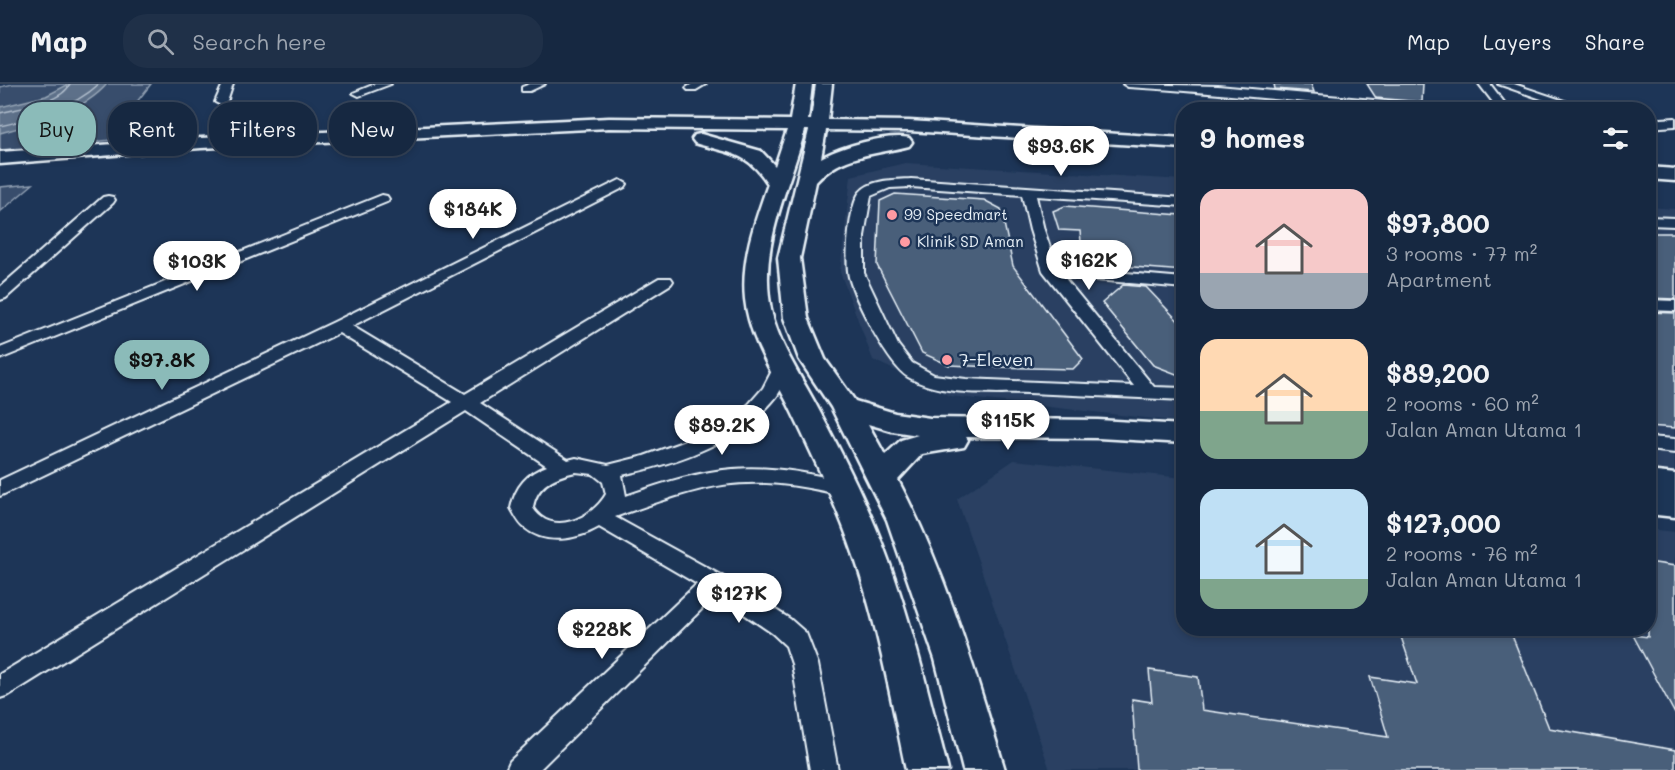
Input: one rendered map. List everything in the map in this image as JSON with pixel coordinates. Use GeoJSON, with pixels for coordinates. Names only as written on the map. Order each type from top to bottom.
{"type":"FeatureCollection","features":[{"type":"Feature","properties":{"kind":"main road"},"geometry":{"type":"LineString","coordinates":[[803,89],[806,131]]}},
{"type":"Feature","properties":{"kind":"main road"},"geometry":{"type":"LineString","coordinates":[[699,131],[780,106],[803,89]]}},
{"type":"Feature","properties":{"kind":"main road"},"geometry":{"type":"LineString","coordinates":[[927,770],[902,663],[871,558],[841,488],[771,346],[764,326],[757,290],[758,260],[792,183],[806,131],[824,89],[844,107],[906,134],[1176,156]]}},
{"type":"Feature","properties":{"kind":"main road"},"geometry":{"type":"LineString","coordinates":[[0,158],[403,132],[609,123],[699,131],[754,155],[792,183]]}},
{"type":"Feature","properties":{"kind":"main road"},"geometry":{"type":"LineString","coordinates":[[0,172],[384,146],[597,140],[699,131],[806,131],[1176,144]]}},
{"type":"Feature","properties":{"kind":"main road"},"geometry":{"type":"LineString","coordinates":[[792,183],[832,159],[906,134]]}},
{"type":"Feature","properties":{"kind":"main road"},"geometry":{"type":"LineString","coordinates":[[1656,174],[1675,175]]}},
{"type":"Feature","properties":{"kind":"main road"},"geometry":{"type":"LineString","coordinates":[[792,183],[789,258],[796,318],[812,359],[844,407],[883,478],[916,551],[953,659],[984,770]]}},
{"type":"Feature","properties":{"kind":"main road"},"geometry":{"type":"LineString","coordinates":[[1656,189],[1675,190]]}},
{"type":"Feature","properties":{"kind":"main road"},"geometry":{"type":"LineString","coordinates":[[844,407],[892,422],[930,427],[1098,429],[1176,434]]}},
{"type":"Feature","properties":{"kind":"main road"},"geometry":{"type":"LineString","coordinates":[[883,478],[905,449],[931,440],[1002,441],[1176,452]]}},
{"type":"Feature","properties":{"kind":"main road"},"geometry":{"type":"LineString","coordinates":[[1656,483],[1675,485]]}},
{"type":"Feature","properties":{"kind":"main road"},"geometry":{"type":"LineString","coordinates":[[1656,504],[1675,506]]}},
{"type":"Feature","properties":{"kind":"street"},"geometry":{"type":"LineString","coordinates":[[221,102],[228,84]]}},
{"type":"Feature","properties":{"kind":"street"},"geometry":{"type":"LineString","coordinates":[[359,93],[386,84]]}},
{"type":"Feature","properties":{"kind":"street"},"geometry":{"type":"LineString","coordinates":[[526,89],[540,84]]}},
{"type":"Feature","properties":{"kind":"street"},"geometry":{"type":"LineString","coordinates":[[1128,84],[1368,102]]}},
{"type":"Feature","properties":{"kind":"street"},"geometry":{"type":"LineString","coordinates":[[1338,84],[1347,100]]}},
{"type":"Feature","properties":{"kind":"street"},"geometry":{"type":"LineString","coordinates":[[1484,84],[1499,102]]}},
{"type":"Feature","properties":{"kind":"street"},"geometry":{"type":"LineString","coordinates":[[1503,84],[1560,102]]}},
{"type":"Feature","properties":{"kind":"street"},"geometry":{"type":"LineString","coordinates":[[1656,123],[1675,122]]}},
{"type":"Feature","properties":{"kind":"street"},"geometry":{"type":"LineString","coordinates":[[0,489],[340,326],[620,184]]}},
{"type":"Feature","properties":{"kind":"street"},"geometry":{"type":"LineString","coordinates":[[1176,201],[936,184],[888,184],[866,193],[862,199],[856,274],[892,351],[901,364],[934,383],[1176,394]]}},
{"type":"Feature","properties":{"kind":"street"},"geometry":{"type":"LineString","coordinates":[[1028,191],[1051,271],[1148,392]]}},
{"type":"Feature","properties":{"kind":"street"},"geometry":{"type":"LineString","coordinates":[[0,354],[382,199]]}},
{"type":"Feature","properties":{"kind":"street"},"geometry":{"type":"LineString","coordinates":[[0,295],[108,200]]}},
{"type":"Feature","properties":{"kind":"street"},"geometry":{"type":"LineString","coordinates":[[1656,221],[1675,222]]}},
{"type":"Feature","properties":{"kind":"street"},"geometry":{"type":"LineString","coordinates":[[1051,271],[1176,283]]}},
{"type":"Feature","properties":{"kind":"street"},"geometry":{"type":"LineString","coordinates":[[0,687],[665,281]]}},
{"type":"Feature","properties":{"kind":"street"},"geometry":{"type":"LineString","coordinates":[[1656,305],[1675,306]]}},
{"type":"Feature","properties":{"kind":"street"},"geometry":{"type":"LineString","coordinates":[[340,326],[465,402],[564,467]]}},
{"type":"Feature","properties":{"kind":"street"},"geometry":{"type":"LineString","coordinates":[[606,472],[637,465],[709,439],[745,417],[770,392],[782,367]]}},
{"type":"Feature","properties":{"kind":"street"},"geometry":{"type":"LineString","coordinates":[[1656,444],[1675,446]]}},
{"type":"Feature","properties":{"kind":"street"},"geometry":{"type":"LineString","coordinates":[[604,514],[614,502],[617,485],[606,472],[587,465],[564,467],[541,476],[525,491],[522,500],[525,516],[540,528],[557,531],[576,529],[604,514],[679,485],[720,476],[765,475],[841,488]]}},
{"type":"Feature","properties":{"kind":"street"},"geometry":{"type":"LineString","coordinates":[[604,514],[714,582],[781,626],[797,640],[805,664],[824,770]]}},
{"type":"Feature","properties":{"kind":"street"},"geometry":{"type":"LineString","coordinates":[[520,770],[714,582]]}},
{"type":"Feature","properties":{"kind":"shaded area"},"geometry":{"type":"Polygon","coordinates":[[[13,84],[151,84],[137,102],[108,102],[108,140],[96,141],[96,102],[18,102],[18,148],[0,150],[0,87],[13,84]]]}},
{"type":"Feature","properties":{"kind":"shaded area"},"geometry":{"type":"Polygon","coordinates":[[[905,163],[1176,180],[1176,421],[950,396],[873,360],[840,272],[851,176],[905,163]]]}},
{"type":"Feature","properties":{"kind":"shaded area"},"geometry":{"type":"Polygon","coordinates":[[[33,184],[0,212],[0,187],[33,184]]]}},
{"type":"Feature","properties":{"kind":"shaded area"},"geometry":{"type":"Polygon","coordinates":[[[1656,208],[1675,209],[1675,477],[1656,475],[1656,208]]]}},
{"type":"Feature","properties":{"kind":"shaded area"},"geometry":{"type":"Polygon","coordinates":[[[1014,460],[1176,477],[1176,636],[1656,636],[1656,530],[1675,532],[1675,770],[1050,770],[957,499],[1014,460]]]}},
{"type":"Feature","properties":{"kind":"water"},"geometry":{"type":"Polygon","coordinates":[[[69,84],[107,84],[85,102],[21,102],[46,96],[69,84]]]}},
{"type":"Feature","properties":{"kind":"water"},"geometry":{"type":"Polygon","coordinates":[[[18,103],[18,128],[0,133],[0,107],[18,103]]]}},
{"type":"Feature","properties":{"kind":"building"},"geometry":{"type":"Polygon","coordinates":[[[1274,84],[1311,84],[1314,92],[1275,89],[1274,84]]]}},
{"type":"Feature","properties":{"kind":"building"},"geometry":{"type":"Polygon","coordinates":[[[1367,84],[1423,84],[1422,102],[1376,98],[1367,84]]]}},
{"type":"Feature","properties":{"kind":"building"},"geometry":{"type":"Polygon","coordinates":[[[895,194],[984,200],[1001,209],[1013,266],[1083,359],[1073,369],[994,367],[949,365],[922,353],[877,265],[880,201],[895,194]]]}},
{"type":"Feature","properties":{"kind":"building"},"geometry":{"type":"Polygon","coordinates":[[[1065,206],[1176,215],[1176,270],[1083,263],[1080,231],[1059,230],[1053,211],[1065,206]]]}},
{"type":"Feature","properties":{"kind":"building"},"geometry":{"type":"Polygon","coordinates":[[[1656,233],[1675,233],[1675,299],[1656,298],[1656,233]]]}},
{"type":"Feature","properties":{"kind":"building"},"geometry":{"type":"Polygon","coordinates":[[[1123,285],[1146,287],[1176,319],[1176,374],[1153,365],[1102,303],[1123,285]]]}},
{"type":"Feature","properties":{"kind":"building"},"geometry":{"type":"Polygon","coordinates":[[[1656,312],[1675,313],[1675,428],[1656,427],[1656,312]]]}},
{"type":"Feature","properties":{"kind":"building"},"geometry":{"type":"Polygon","coordinates":[[[1656,563],[1675,566],[1675,714],[1634,636],[1656,636],[1656,563]]]}},
{"type":"Feature","properties":{"kind":"building"},"geometry":{"type":"Polygon","coordinates":[[[1401,636],[1512,636],[1549,728],[1675,750],[1675,770],[1137,770],[1132,699],[1152,702],[1149,670],[1198,677],[1202,710],[1388,737],[1370,677],[1417,684],[1401,636]]]}},
{"type":"Feature","properties":{"kind":"place","name":"99 Speedmart"},"geometry":{"type":"Point","coordinates":[892,215]}},
{"type":"Feature","properties":{"kind":"place","name":"Klinik SD Aman"},"geometry":{"type":"Point","coordinates":[905,242]}},
{"type":"Feature","properties":{"kind":"place","name":"7-Eleven"},"geometry":{"type":"Point","coordinates":[947,360]}}]}
